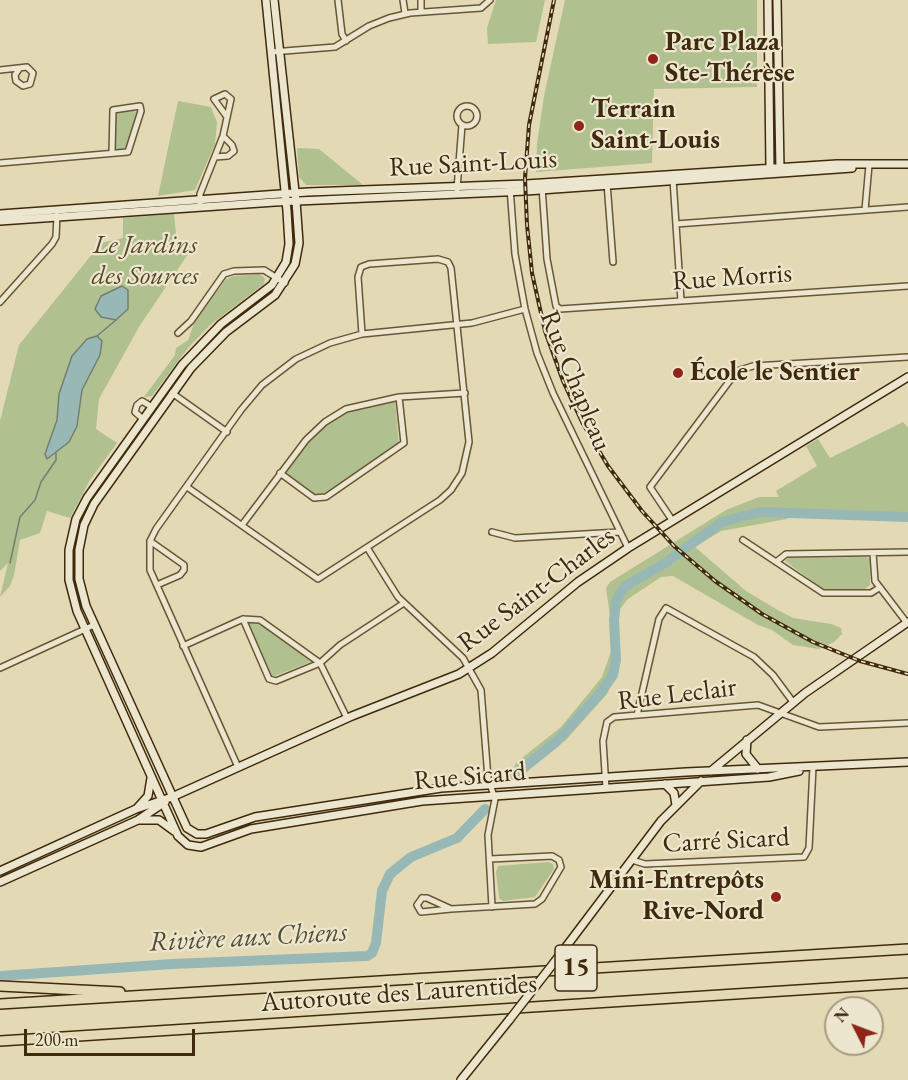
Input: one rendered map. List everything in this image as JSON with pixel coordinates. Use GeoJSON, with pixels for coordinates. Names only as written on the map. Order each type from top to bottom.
{"type":"FeatureCollection","features":[{"type":"Feature","properties":{"kind":"highway","name":"Autoroute des Laurentides"},"geometry":{"type":"LineString","coordinates":[[0,1004],[908,949]]}},
{"type":"Feature","properties":{"kind":"highway","name":"Autoroute des Laurentides"},"geometry":{"type":"LineString","coordinates":[[0,1041],[908,983]]}},
{"type":"Feature","properties":{"kind":"highway"},"geometry":{"type":"LineString","coordinates":[[0,986],[58,987],[156,994]]}},
{"type":"Feature","properties":{"kind":"street"},"geometry":{"type":"LineString","coordinates":[[178,333],[191,321],[224,274],[234,271],[260,270],[285,283],[298,253],[296,197],[266,0]]}},
{"type":"Feature","properties":{"kind":"street"},"geometry":{"type":"LineString","coordinates":[[176,833],[84,630],[72,596],[68,556],[74,524],[84,502],[165,388],[209,334],[264,292],[278,278],[289,249],[275,51],[274,0]]}},
{"type":"Feature","properties":{"kind":"street"},"geometry":{"type":"LineString","coordinates":[[338,0],[342,34],[346,40]]}},
{"type":"Feature","properties":{"kind":"street"},"geometry":{"type":"LineString","coordinates":[[403,0],[405,13]]}},
{"type":"Feature","properties":{"kind":"street"},"geometry":{"type":"LineString","coordinates":[[421,0],[421,12]]}},
{"type":"Feature","properties":{"kind":"street"},"geometry":{"type":"LineString","coordinates":[[275,51],[335,47],[375,23],[405,13],[481,8],[490,0]]}},
{"type":"Feature","properties":{"kind":"street"},"geometry":{"type":"LineString","coordinates":[[768,0],[770,171]]}},
{"type":"Feature","properties":{"kind":"street"},"geometry":{"type":"LineString","coordinates":[[777,0],[780,171]]}},
{"type":"Feature","properties":{"kind":"street"},"geometry":{"type":"LineString","coordinates":[[0,70],[19,69]]}},
{"type":"Feature","properties":{"kind":"street"},"geometry":{"type":"LineString","coordinates":[[0,163],[112,153],[130,150],[141,111],[140,106],[113,110],[112,153]]}},
{"type":"Feature","properties":{"kind":"street"},"geometry":{"type":"LineString","coordinates":[[199,204],[223,136],[227,117]]}},
{"type":"Feature","properties":{"kind":"street"},"geometry":{"type":"LineString","coordinates":[[457,190],[462,125]]}},
{"type":"Feature","properties":{"kind":"street"},"geometry":{"type":"LineString","coordinates":[[215,157],[228,156],[234,151],[232,145],[223,136]]}},
{"type":"Feature","properties":{"kind":"street","name":"Rue Saint-Louis"},"geometry":{"type":"LineString","coordinates":[[56,214],[296,197],[510,188],[908,164]]}},
{"type":"Feature","properties":{"kind":"street"},"geometry":{"type":"LineString","coordinates":[[865,210],[869,165]]}},
{"type":"Feature","properties":{"kind":"street"},"geometry":{"type":"LineString","coordinates":[[673,178],[681,301]]}},
{"type":"Feature","properties":{"kind":"street"},"geometry":{"type":"LineString","coordinates":[[607,182],[613,262]]}},
{"type":"Feature","properties":{"kind":"street","name":"Rue Morris"},"geometry":{"type":"LineString","coordinates":[[542,186],[547,259],[558,308],[908,286]]}},
{"type":"Feature","properties":{"kind":"street","name":"Rue Chapleau"},"geometry":{"type":"LineString","coordinates":[[510,188],[515,254],[525,309],[553,393],[628,548]]}},
{"type":"Feature","properties":{"kind":"street"},"geometry":{"type":"LineString","coordinates":[[676,224],[908,207]]}},
{"type":"Feature","properties":{"kind":"street"},"geometry":{"type":"LineString","coordinates":[[0,214],[56,214]]}},
{"type":"Feature","properties":{"kind":"street"},"geometry":{"type":"LineString","coordinates":[[0,221],[56,214]]}},
{"type":"Feature","properties":{"kind":"street"},"geometry":{"type":"LineString","coordinates":[[0,302],[52,244],[56,237],[56,214]]}},
{"type":"Feature","properties":{"kind":"street"},"geometry":{"type":"LineString","coordinates":[[188,487],[318,579],[368,549],[440,500],[462,473],[469,442],[458,325],[451,268],[448,262],[438,259],[369,264],[361,267],[358,277],[362,334]]}},
{"type":"Feature","properties":{"kind":"street","name":"Rue Sicard"},"geometry":{"type":"LineString","coordinates":[[285,283],[275,295],[214,342],[173,394],[94,504],[83,531],[79,556],[81,590],[94,625],[185,826],[200,835],[243,820],[376,796],[489,784],[908,762]]}},
{"type":"Feature","properties":{"kind":"street"},"geometry":{"type":"LineString","coordinates":[[238,767],[157,585],[149,560],[150,541],[262,385],[297,359],[330,343],[362,334],[458,325],[525,309]]}},
{"type":"Feature","properties":{"kind":"street"},"geometry":{"type":"LineString","coordinates":[[672,520],[652,492],[651,485],[737,371],[753,366],[908,357]]}},
{"type":"Feature","properties":{"kind":"street","name":"Rue Saint-Charles"},"geometry":{"type":"LineString","coordinates":[[0,882],[138,820],[172,797],[347,718],[440,683],[470,668],[499,648],[584,577],[672,520],[908,377]]}},
{"type":"Feature","properties":{"kind":"street"},"geometry":{"type":"LineString","coordinates":[[165,388],[227,432]]}},
{"type":"Feature","properties":{"kind":"street"},"geometry":{"type":"LineString","coordinates":[[242,525],[306,440],[325,422],[359,404],[399,397],[465,393]]}},
{"type":"Feature","properties":{"kind":"street"},"geometry":{"type":"LineString","coordinates":[[280,473],[314,498],[326,497],[404,443],[399,397]]}},
{"type":"Feature","properties":{"kind":"street"},"geometry":{"type":"LineString","coordinates":[[143,419],[135,412],[137,405],[142,401],[152,407]]}},
{"type":"Feature","properties":{"kind":"street"},"geometry":{"type":"LineString","coordinates":[[492,532],[515,538],[619,532]]}},
{"type":"Feature","properties":{"kind":"street"},"geometry":{"type":"LineString","coordinates":[[742,540],[823,593],[871,593],[879,588]]}},
{"type":"Feature","properties":{"kind":"street"},"geometry":{"type":"LineString","coordinates":[[150,541],[184,565],[184,570],[180,574],[157,585]]}},
{"type":"Feature","properties":{"kind":"street"},"geometry":{"type":"LineString","coordinates":[[368,549],[404,603],[464,658],[482,697],[489,784],[494,794],[495,805],[488,835],[492,907]]}},
{"type":"Feature","properties":{"kind":"street"},"geometry":{"type":"LineString","coordinates":[[461,1080],[676,805],[711,771],[793,702],[908,622],[874,580],[873,552]]}},
{"type":"Feature","properties":{"kind":"street"},"geometry":{"type":"LineString","coordinates":[[776,562],[786,554],[908,552]]}},
{"type":"Feature","properties":{"kind":"street"},"geometry":{"type":"LineString","coordinates":[[68,556],[79,556]]}},
{"type":"Feature","properties":{"kind":"street"},"geometry":{"type":"LineString","coordinates":[[243,619],[269,679],[276,681],[320,663],[340,645],[404,603]]}},
{"type":"Feature","properties":{"kind":"street"},"geometry":{"type":"LineString","coordinates":[[637,715],[659,619],[665,609],[672,610],[754,657],[773,675],[793,702]]}},
{"type":"Feature","properties":{"kind":"street"},"geometry":{"type":"LineString","coordinates":[[183,646],[243,619],[260,620],[320,663],[347,718]]}},
{"type":"Feature","properties":{"kind":"street"},"geometry":{"type":"LineString","coordinates":[[0,668],[94,625]]}},
{"type":"Feature","properties":{"kind":"street"},"geometry":{"type":"LineString","coordinates":[[117,701],[126,697]]}},
{"type":"Feature","properties":{"kind":"street","name":"Rue Leclair"},"geometry":{"type":"LineString","coordinates":[[606,788],[603,745],[607,722],[614,717],[758,705],[822,728],[908,723]]}},
{"type":"Feature","properties":{"kind":"street"},"geometry":{"type":"LineString","coordinates":[[747,740],[746,754],[758,769]]}},
{"type":"Feature","properties":{"kind":"street","name":"Rue Sicard"},"geometry":{"type":"LineString","coordinates":[[138,820],[159,820],[186,844],[201,847],[245,831],[378,806],[494,794],[769,777],[813,767]]}},
{"type":"Feature","properties":{"kind":"street","name":"Carré Sicard"},"geometry":{"type":"LineString","coordinates":[[632,860],[645,864],[806,855],[813,767]]}},
{"type":"Feature","properties":{"kind":"street"},"geometry":{"type":"LineString","coordinates":[[136,809],[148,796],[151,776]]}},
{"type":"Feature","properties":{"kind":"street"},"geometry":{"type":"LineString","coordinates":[[665,784],[674,793],[676,805]]}},
{"type":"Feature","properties":{"kind":"street"},"geometry":{"type":"LineString","coordinates":[[376,796],[378,806]]}},
{"type":"Feature","properties":{"kind":"street","name":"Rue Saint-Charles"},"geometry":{"type":"LineString","coordinates":[[0,871],[136,809],[163,802]]}},
{"type":"Feature","properties":{"kind":"street"},"geometry":{"type":"LineString","coordinates":[[294,811],[296,821]]}},
{"type":"Feature","properties":{"kind":"street"},"geometry":{"type":"LineString","coordinates":[[68,840],[73,849]]}},
{"type":"Feature","properties":{"kind":"street"},"geometry":{"type":"LineString","coordinates":[[60,843],[64,853]]}},
{"type":"Feature","properties":{"kind":"street"},"geometry":{"type":"LineString","coordinates":[[451,909],[425,898],[420,899],[417,905],[418,910],[425,913],[537,903],[561,867],[559,860],[552,856],[490,859]]}},
{"type":"Feature","properties":{"kind":"green space"},"geometry":{"type":"Polygon","coordinates":[[[496,0],[545,0],[536,42],[488,44],[487,28],[496,0]]]}},
{"type":"Feature","properties":{"kind":"green space"},"geometry":{"type":"Polygon","coordinates":[[[565,0],[757,0],[757,87],[654,89],[652,163],[536,172],[537,144],[544,96],[565,0]]]}},
{"type":"Feature","properties":{"kind":"green space"},"geometry":{"type":"Polygon","coordinates":[[[178,101],[211,107],[217,122],[215,144],[195,190],[158,196],[178,101]]]}},
{"type":"Feature","properties":{"kind":"green space"},"geometry":{"type":"Polygon","coordinates":[[[132,108],[138,115],[128,148],[116,150],[114,116],[116,111],[132,108]]]}},
{"type":"Feature","properties":{"kind":"green space"},"geometry":{"type":"Polygon","coordinates":[[[297,148],[319,149],[363,185],[306,185],[299,177],[297,148]]]}},
{"type":"Feature","properties":{"kind":"green space","name":"Le Jardins des Sources"},"geometry":{"type":"Polygon","coordinates":[[[174,214],[177,244],[194,245],[139,327],[99,399],[96,429],[117,443],[90,480],[70,518],[47,511],[40,533],[20,540],[14,575],[10,586],[0,597],[8,563],[0,571],[0,421],[19,345],[101,243],[123,238],[123,218],[174,214]],[[100,354],[59,394],[57,420],[45,454],[77,426],[82,390],[100,354]]]}},
{"type":"Feature","properties":{"kind":"green space"},"geometry":{"type":"Polygon","coordinates":[[[259,274],[265,278],[264,284],[210,325],[188,348],[152,396],[144,397],[175,355],[176,348],[188,340],[195,321],[226,279],[233,276],[259,274]]]}},
{"type":"Feature","properties":{"kind":"green space"},"geometry":{"type":"Polygon","coordinates":[[[395,401],[399,446],[320,498],[282,473],[325,422],[359,404],[395,401]]]}},
{"type":"Feature","properties":{"kind":"green space"},"geometry":{"type":"Polygon","coordinates":[[[903,422],[908,427],[908,519],[790,515],[787,519],[721,531],[695,547],[746,591],[776,609],[793,618],[831,624],[841,628],[842,634],[834,642],[819,649],[793,645],[772,630],[758,625],[673,576],[661,577],[628,599],[620,609],[617,620],[620,651],[617,671],[607,694],[566,740],[522,771],[517,773],[512,771],[517,762],[561,727],[602,677],[614,643],[606,588],[610,582],[726,510],[759,497],[779,497],[776,491],[817,466],[806,446],[818,439],[830,458],[903,422]]]}},
{"type":"Feature","properties":{"kind":"green space"},"geometry":{"type":"Polygon","coordinates":[[[867,557],[870,559],[870,585],[865,589],[823,589],[785,561],[788,558],[867,557]]]}},
{"type":"Feature","properties":{"kind":"green space"},"geometry":{"type":"Polygon","coordinates":[[[257,620],[313,661],[272,677],[248,623],[257,620]]]}},
{"type":"Feature","properties":{"kind":"green space"},"geometry":{"type":"Polygon","coordinates":[[[548,862],[553,864],[554,869],[535,897],[503,901],[499,898],[496,872],[498,866],[548,862]]]}},
{"type":"Feature","properties":{"kind":"water"},"geometry":{"type":"Polygon","coordinates":[[[122,286],[128,290],[128,309],[116,320],[101,317],[95,309],[101,296],[122,286]]]}},
{"type":"Feature","properties":{"kind":"water"},"geometry":{"type":"Polygon","coordinates":[[[97,336],[102,341],[100,355],[82,390],[77,426],[69,442],[47,459],[45,454],[57,420],[59,394],[72,356],[87,339],[97,336]]]}},
{"type":"Feature","properties":{"kind":"waterway"},"geometry":{"type":"LineString","coordinates":[[97,336],[116,320]]}},
{"type":"Feature","properties":{"kind":"waterway"},"geometry":{"type":"LineString","coordinates":[[10,563],[20,517],[35,500],[41,482],[56,460],[56,453]]}},
{"type":"Feature","properties":{"kind":"waterway","name":"Rivière aux Chiens"},"geometry":{"type":"LineString","coordinates":[[511,778],[557,741],[602,691],[613,675],[616,660],[614,620],[616,601],[624,587],[665,563],[722,522],[759,512],[908,517]]}},
{"type":"Feature","properties":{"kind":"waterway","name":"Rivière aux Chiens"},"geometry":{"type":"LineString","coordinates":[[0,976],[172,964],[367,956],[372,953],[376,943],[382,891],[390,874],[411,857],[457,838],[485,809]]}},
{"type":"Feature","properties":{"kind":"railway"},"geometry":{"type":"LineString","coordinates":[[554,0],[529,125],[525,178],[527,225],[532,273],[545,331],[563,381],[582,422],[608,466],[642,511],[674,546],[715,581],[762,614],[813,642],[860,661],[908,674]]}},
{"type":"Feature","properties":{"kind":"place","name":"Parc Plaza Ste-Thérèse"},"geometry":{"type":"Point","coordinates":[653,59]}},
{"type":"Feature","properties":{"kind":"place","name":"Terrain Saint-Louis"},"geometry":{"type":"Point","coordinates":[579,126]}},
{"type":"Feature","properties":{"kind":"place","name":"École le Sentier"},"geometry":{"type":"Point","coordinates":[678,373]}},
{"type":"Feature","properties":{"kind":"place","name":"Mini-Entrepôts Rive-Nord"},"geometry":{"type":"Point","coordinates":[776,897]}}]}
